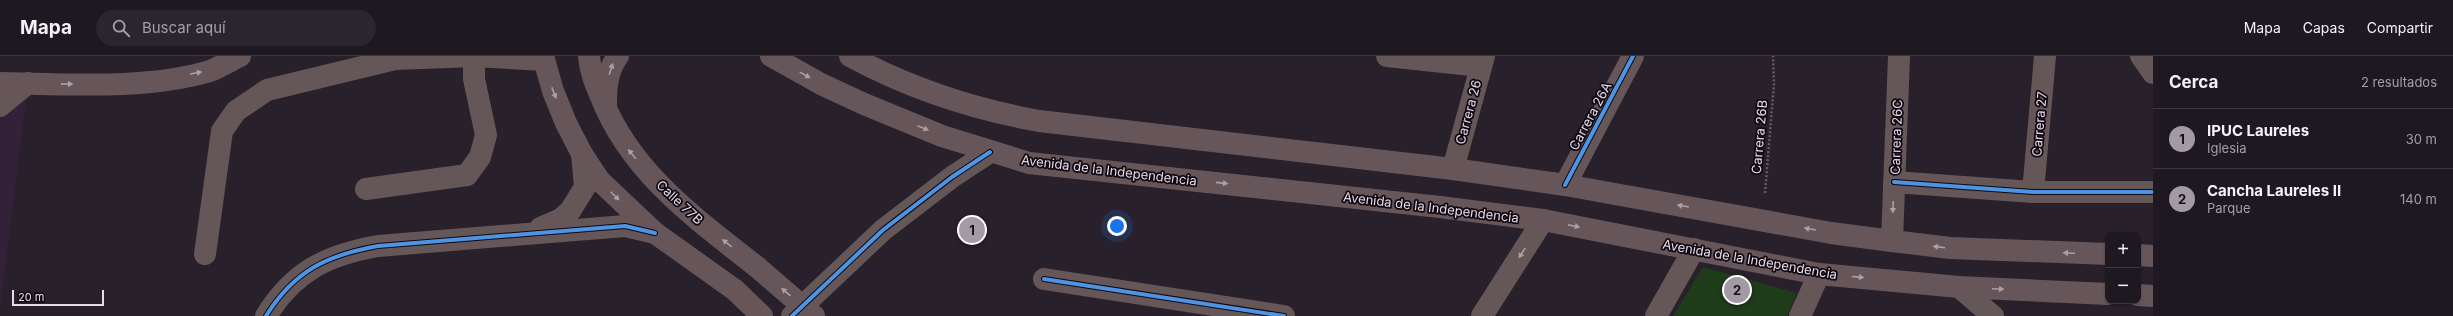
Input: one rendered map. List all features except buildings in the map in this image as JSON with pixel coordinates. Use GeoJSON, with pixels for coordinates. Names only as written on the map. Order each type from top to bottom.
{"type":"FeatureCollection","features":[{"type":"Feature","properties":{"kind":"main road"},"geometry":{"type":"LineString","coordinates":[[0,83],[152,81],[210,71],[240,56]]}},
{"type":"Feature","properties":{"kind":"main road","name":"Calle 77B"},"geometry":{"type":"LineString","coordinates":[[589,56],[594,82],[606,110],[630,152],[678,204],[757,267],[814,316]]}},
{"type":"Feature","properties":{"kind":"main road"},"geometry":{"type":"LineString","coordinates":[[606,110],[606,85],[613,63],[618,56]]}},
{"type":"Feature","properties":{"kind":"main road","name":"Avenida de la Independencia"},"geometry":{"type":"LineString","coordinates":[[771,56],[821,84],[864,104],[942,136],[1029,163],[1432,206],[1543,220],[1819,274],[1959,287],[2105,294]]}},
{"type":"Feature","properties":{"kind":"main road"},"geometry":{"type":"LineString","coordinates":[[850,56],[878,63],[954,101],[1039,121],[1453,169],[1565,185],[1762,220],[1892,241],[1950,248],[2105,254]]}},
{"type":"Feature","properties":{"kind":"main road"},"geometry":{"type":"LineString","coordinates":[[544,58],[553,91],[582,154],[599,180],[655,232],[735,290],[762,316]]}},
{"type":"Feature","properties":{"kind":"main road"},"geometry":{"type":"LineString","coordinates":[[2141,255],[2153,256]]}},
{"type":"Feature","properties":{"kind":"main road"},"geometry":{"type":"LineString","coordinates":[[2141,295],[2153,296]]}},
{"type":"Feature","properties":{"kind":"street"},"geometry":{"type":"LineString","coordinates":[[205,254],[222,131],[236,111],[267,90],[395,59],[474,56],[544,58]]}},
{"type":"Feature","properties":{"kind":"street"},"geometry":{"type":"LineString","coordinates":[[366,189],[467,174],[480,157],[486,135],[474,79],[474,56]]}},
{"type":"Feature","properties":{"kind":"street"},"geometry":{"type":"LineString","coordinates":[[1387,56],[1482,61]]}},
{"type":"Feature","properties":{"kind":"street","name":"Carrera 26A"},"geometry":{"type":"LineString","coordinates":[[1565,185],[1633,56]]}},
{"type":"Feature","properties":{"kind":"street","name":"Carrera 26C"},"geometry":{"type":"LineString","coordinates":[[1892,241],[1899,56]]}},
{"type":"Feature","properties":{"kind":"street","name":"Carrera 27"},"geometry":{"type":"LineString","coordinates":[[2033,192],[2045,56]]}},
{"type":"Feature","properties":{"kind":"street"},"geometry":{"type":"LineString","coordinates":[[2141,56],[2153,73]]}},
{"type":"Feature","properties":{"kind":"street","name":"Carrera 26"},"geometry":{"type":"LineString","coordinates":[[1453,169],[1482,61]]}},
{"type":"Feature","properties":{"kind":"street"},"geometry":{"type":"LineString","coordinates":[[0,106],[28,83]]}},
{"type":"Feature","properties":{"kind":"street"},"geometry":{"type":"LineString","coordinates":[[792,316],[883,230],[952,177],[990,152]]}},
{"type":"Feature","properties":{"kind":"street"},"geometry":{"type":"LineString","coordinates":[[530,232],[561,220],[570,211],[586,187],[582,154]]}},
{"type":"Feature","properties":{"kind":"street"},"geometry":{"type":"LineString","coordinates":[[1894,182],[2033,192],[2153,192]]}},
{"type":"Feature","properties":{"kind":"street"},"geometry":{"type":"LineString","coordinates":[[1482,316],[1543,220]]}},
{"type":"Feature","properties":{"kind":"street"},"geometry":{"type":"LineString","coordinates":[[266,316],[293,281],[321,262],[347,252],[378,246],[530,232],[625,226],[655,232]]}},
{"type":"Feature","properties":{"kind":"street"},"geometry":{"type":"LineString","coordinates":[[1656,316],[1694,249]]}},
{"type":"Feature","properties":{"kind":"street"},"geometry":{"type":"LineString","coordinates":[[1800,316],[1819,274]]}},
{"type":"Feature","properties":{"kind":"street"},"geometry":{"type":"LineString","coordinates":[[1044,280],[1284,316]]}},
{"type":"Feature","properties":{"kind":"street"},"geometry":{"type":"LineString","coordinates":[[1959,287],[1993,316]]}},
{"type":"Feature","properties":{"kind":"shaded area"},"geometry":{"type":"Polygon","coordinates":[[[0,83],[28,83],[0,311],[0,83]]]}},
{"type":"Feature","properties":{"kind":"green space"},"geometry":{"type":"Polygon","coordinates":[[[1703,267],[1797,293],[1787,316],[1673,316],[1703,267]]]}},
{"type":"Feature","properties":{"kind":"cycle path"},"geometry":{"type":"LineString","coordinates":[[1565,185],[1633,56]]}},
{"type":"Feature","properties":{"kind":"cycle path"},"geometry":{"type":"LineString","coordinates":[[792,316],[883,230],[952,177],[990,152]]}},
{"type":"Feature","properties":{"kind":"cycle path"},"geometry":{"type":"LineString","coordinates":[[1894,182],[2033,192],[2153,192]]}},
{"type":"Feature","properties":{"kind":"cycle path"},"geometry":{"type":"LineString","coordinates":[[266,316],[288,287],[300,276],[328,260],[343,254],[378,246],[625,226],[655,233]]}},
{"type":"Feature","properties":{"kind":"cycle path"},"geometry":{"type":"LineString","coordinates":[[1044,279],[1284,316]]}},
{"type":"Feature","properties":{"kind":"place","name":"IPUC Laureles"},"geometry":{"type":"Point","coordinates":[972,230]}},
{"type":"Feature","properties":{"kind":"place","name":"Cancha Laureles II"},"geometry":{"type":"Point","coordinates":[1737,290]}}]}
